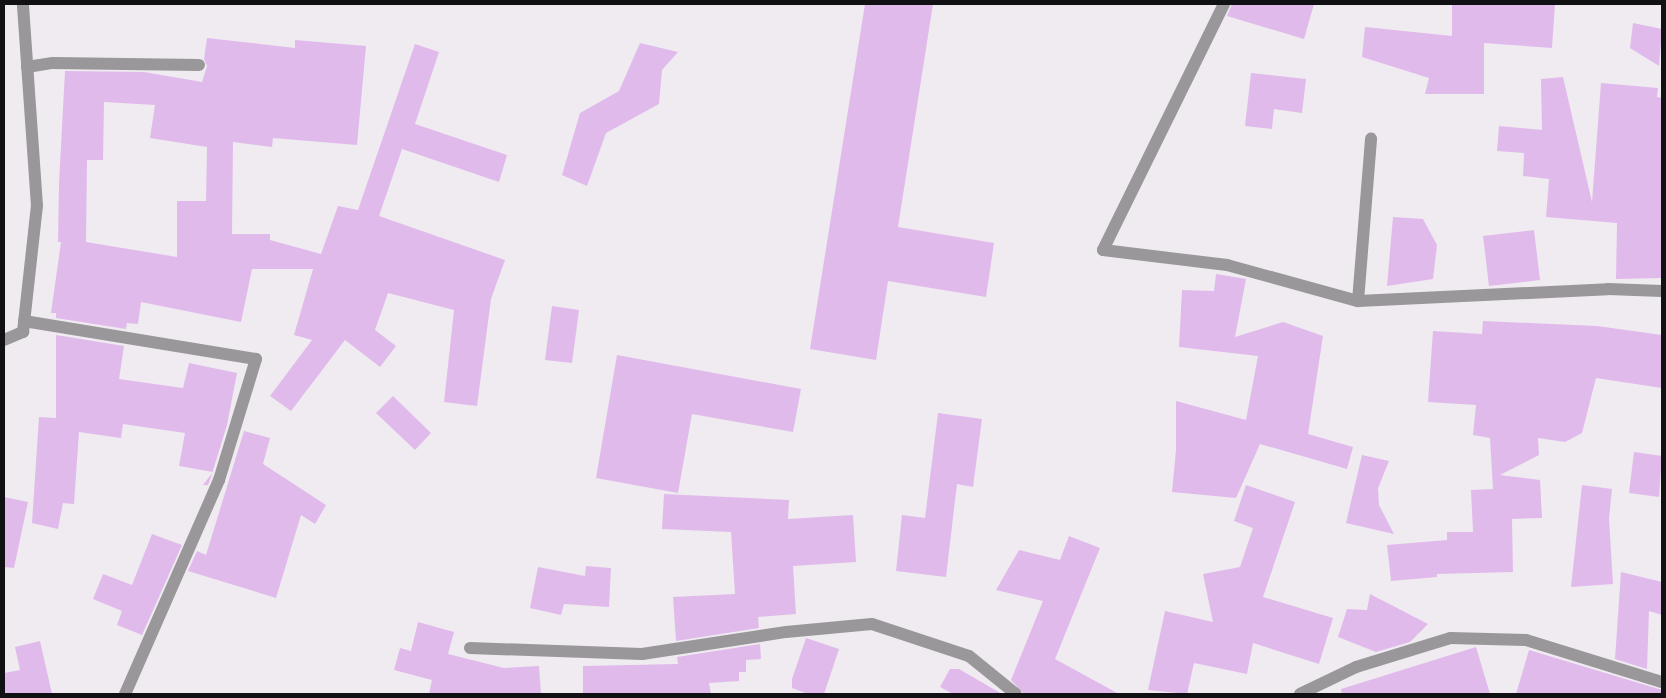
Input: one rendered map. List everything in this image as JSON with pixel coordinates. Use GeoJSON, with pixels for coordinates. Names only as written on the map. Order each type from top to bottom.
{"type":"FeatureCollection","features":[{"type":"Feature","properties":{"kind":"street"},"geometry":{"type":"LineString","coordinates":[[4,340],[23,332],[37,206],[23,4]]}},
{"type":"Feature","properties":{"kind":"street"},"geometry":{"type":"LineString","coordinates":[[1224,4],[1103,250],[1227,265],[1358,301],[1608,289],[1662,290]]}},
{"type":"Feature","properties":{"kind":"street"},"geometry":{"type":"LineString","coordinates":[[27,67],[53,63],[199,65]]}},
{"type":"Feature","properties":{"kind":"street"},"geometry":{"type":"LineString","coordinates":[[1358,301],[1371,139]]}},
{"type":"Feature","properties":{"kind":"street"},"geometry":{"type":"LineString","coordinates":[[24,321],[256,359],[220,480],[125,694]]}},
{"type":"Feature","properties":{"kind":"street"},"geometry":{"type":"LineString","coordinates":[[470,648],[642,654],[786,632],[872,624],[969,656],[1016,694]]}},
{"type":"Feature","properties":{"kind":"street"},"geometry":{"type":"LineString","coordinates":[[1300,694],[1356,667],[1450,638],[1526,640],[1662,682]]}},
{"type":"Feature","properties":{"kind":"building"},"geometry":{"type":"Polygon","coordinates":[[[865,4],[933,4],[898,227],[994,243],[986,297],[888,281],[876,360],[810,349],[865,4]]]}},
{"type":"Feature","properties":{"kind":"building"},"geometry":{"type":"Polygon","coordinates":[[[1232,4],[1314,4],[1304,39],[1227,16],[1232,4]]]}},
{"type":"Feature","properties":{"kind":"building"},"geometry":{"type":"Polygon","coordinates":[[[1555,4],[1552,48],[1484,43],[1484,94],[1425,94],[1429,78],[1362,57],[1365,27],[1452,36],[1452,5],[1555,4]]]}},
{"type":"Feature","properties":{"kind":"building"},"geometry":{"type":"Polygon","coordinates":[[[1633,23],[1662,29],[1659,66],[1630,48],[1633,23]]]}},
{"type":"Feature","properties":{"kind":"building"},"geometry":{"type":"Polygon","coordinates":[[[207,38],[295,48],[295,40],[366,46],[357,145],[273,138],[272,147],[233,142],[232,234],[270,234],[270,240],[321,254],[338,206],[358,210],[415,44],[439,52],[415,124],[507,155],[499,182],[402,149],[379,216],[505,260],[491,299],[477,406],[444,402],[454,310],[388,293],[375,330],[396,346],[380,367],[345,340],[291,411],[270,396],[312,340],[294,335],[313,269],[252,269],[241,322],[141,302],[138,324],[127,323],[126,329],[56,318],[56,313],[51,313],[61,242],[58,242],[59,183],[65,71],[144,72],[202,82],[207,66],[204,59],[207,38]],[[104,102],[103,160],[87,160],[86,242],[177,257],[177,201],[206,201],[207,147],[150,138],[155,105],[104,102]]]}},
{"type":"Feature","properties":{"kind":"building"},"geometry":{"type":"Polygon","coordinates":[[[640,43],[678,52],[662,70],[659,104],[606,133],[587,186],[562,175],[580,113],[619,91],[640,43]]]}},
{"type":"Feature","properties":{"kind":"building"},"geometry":{"type":"Polygon","coordinates":[[[1251,73],[1306,79],[1302,113],[1274,109],[1272,129],[1245,126],[1251,73]]]}},
{"type":"Feature","properties":{"kind":"building"},"geometry":{"type":"Polygon","coordinates":[[[1563,77],[1592,202],[1601,83],[1658,88],[1657,97],[1662,98],[1661,278],[1616,279],[1617,223],[1546,217],[1549,179],[1523,176],[1524,153],[1497,151],[1499,126],[1542,130],[1541,79],[1563,77]]]}},
{"type":"Feature","properties":{"kind":"building"},"geometry":{"type":"Polygon","coordinates":[[[1393,217],[1423,219],[1437,245],[1433,279],[1387,286],[1393,217]]]}},
{"type":"Feature","properties":{"kind":"building"},"geometry":{"type":"Polygon","coordinates":[[[1534,230],[1540,280],[1489,286],[1483,236],[1534,230]]]}},
{"type":"Feature","properties":{"kind":"building"},"geometry":{"type":"Polygon","coordinates":[[[1216,274],[1246,279],[1235,337],[1283,322],[1323,336],[1308,434],[1353,447],[1347,469],[1260,444],[1236,498],[1172,492],[1176,450],[1176,401],[1246,420],[1258,356],[1179,347],[1182,290],[1214,291],[1216,274]]]}},
{"type":"Feature","properties":{"kind":"building"},"geometry":{"type":"Polygon","coordinates":[[[552,306],[579,310],[572,363],[545,360],[552,306]]]}},
{"type":"Feature","properties":{"kind":"building"},"geometry":{"type":"Polygon","coordinates":[[[1483,321],[1597,326],[1662,335],[1662,388],[1596,378],[1582,433],[1565,442],[1538,438],[1539,455],[1500,475],[1540,480],[1542,518],[1512,519],[1513,572],[1437,574],[1437,577],[1391,581],[1387,545],[1447,540],[1447,532],[1473,532],[1471,490],[1493,489],[1490,438],[1473,435],[1476,405],[1428,402],[1433,331],[1482,334],[1483,321]]]}},
{"type":"Feature","properties":{"kind":"building"},"geometry":{"type":"Polygon","coordinates":[[[56,335],[124,346],[119,379],[183,388],[189,363],[237,373],[227,425],[213,472],[179,466],[185,433],[123,424],[121,438],[79,432],[74,504],[63,503],[58,529],[32,523],[39,417],[56,418],[56,335]]]}},
{"type":"Feature","properties":{"kind":"building"},"geometry":{"type":"Polygon","coordinates":[[[617,355],[801,389],[793,432],[692,414],[678,493],[596,478],[617,355]]]}},
{"type":"Feature","properties":{"kind":"building"},"geometry":{"type":"Polygon","coordinates":[[[393,396],[431,433],[415,450],[376,413],[393,396]]]}},
{"type":"Feature","properties":{"kind":"building"},"geometry":{"type":"Polygon","coordinates":[[[938,413],[982,419],[973,487],[957,484],[946,577],[896,571],[902,515],[925,518],[938,413]]]}},
{"type":"Feature","properties":{"kind":"building"},"geometry":{"type":"Polygon","coordinates":[[[244,431],[270,438],[263,464],[326,505],[315,524],[301,515],[276,598],[188,571],[197,551],[206,555],[244,431]]]}},
{"type":"Feature","properties":{"kind":"building"},"geometry":{"type":"Polygon","coordinates":[[[1634,452],[1662,456],[1659,497],[1629,493],[1634,452]]]}},
{"type":"Feature","properties":{"kind":"building"},"geometry":{"type":"Polygon","coordinates":[[[1362,455],[1389,461],[1378,488],[1379,505],[1394,534],[1346,523],[1362,455]]]}},
{"type":"Feature","properties":{"kind":"building"},"geometry":{"type":"Polygon","coordinates":[[[212,473],[208,485],[203,485],[212,473]]]}},
{"type":"Feature","properties":{"kind":"building"},"geometry":{"type":"Polygon","coordinates":[[[1246,485],[1295,502],[1263,597],[1333,618],[1319,664],[1253,643],[1247,674],[1194,663],[1187,694],[1148,690],[1165,611],[1213,622],[1203,574],[1240,567],[1253,528],[1234,521],[1246,485]]]}},
{"type":"Feature","properties":{"kind":"building"},"geometry":{"type":"Polygon","coordinates":[[[1582,485],[1612,489],[1609,519],[1613,584],[1571,587],[1582,485]]]}},
{"type":"Feature","properties":{"kind":"building"},"geometry":{"type":"Polygon","coordinates":[[[664,494],[789,500],[788,519],[853,515],[856,562],[793,566],[796,614],[758,617],[759,628],[676,641],[673,597],[735,594],[731,532],[662,529],[664,494]]]}},
{"type":"Feature","properties":{"kind":"building"},"geometry":{"type":"Polygon","coordinates":[[[4,497],[28,502],[14,568],[4,567],[4,497]]]}},
{"type":"Feature","properties":{"kind":"building"},"geometry":{"type":"Polygon","coordinates":[[[152,534],[182,545],[142,635],[117,625],[122,611],[93,599],[103,574],[132,585],[152,534]]]}},
{"type":"Feature","properties":{"kind":"building"},"geometry":{"type":"Polygon","coordinates":[[[1069,536],[1100,548],[1055,659],[1119,694],[1024,694],[1011,680],[1043,601],[996,590],[1019,550],[1060,560],[1069,536]]]}},
{"type":"Feature","properties":{"kind":"building"},"geometry":{"type":"Polygon","coordinates":[[[586,566],[611,568],[609,607],[564,604],[561,615],[530,608],[538,567],[585,576],[586,566]]]}},
{"type":"Feature","properties":{"kind":"building"},"geometry":{"type":"Polygon","coordinates":[[[1621,572],[1662,582],[1662,615],[1649,611],[1647,669],[1615,659],[1621,572]]]}},
{"type":"Feature","properties":{"kind":"building"},"geometry":{"type":"Polygon","coordinates":[[[1370,594],[1428,624],[1410,642],[1376,652],[1338,637],[1347,609],[1367,610],[1370,594]]]}},
{"type":"Feature","properties":{"kind":"building"},"geometry":{"type":"Polygon","coordinates":[[[418,622],[454,632],[448,654],[504,668],[539,666],[541,694],[429,694],[432,680],[394,670],[400,648],[411,651],[418,622]]]}},
{"type":"Feature","properties":{"kind":"building"},"geometry":{"type":"Polygon","coordinates":[[[806,638],[839,649],[824,694],[808,694],[792,688],[792,679],[806,638]]]}},
{"type":"Feature","properties":{"kind":"building"},"geometry":{"type":"Polygon","coordinates":[[[40,641],[52,694],[4,694],[4,673],[20,670],[15,647],[40,641]]]}},
{"type":"Feature","properties":{"kind":"building"},"geometry":{"type":"Polygon","coordinates":[[[760,644],[761,659],[746,660],[746,672],[739,672],[739,681],[709,683],[711,694],[583,694],[583,666],[678,664],[677,657],[760,644]]]}},
{"type":"Feature","properties":{"kind":"building"},"geometry":{"type":"Polygon","coordinates":[[[1476,647],[1490,694],[1342,694],[1341,689],[1476,647]]]}},
{"type":"Feature","properties":{"kind":"building"},"geometry":{"type":"Polygon","coordinates":[[[1529,650],[1662,690],[1662,694],[1516,694],[1529,650]]]}},
{"type":"Feature","properties":{"kind":"building"},"geometry":{"type":"Polygon","coordinates":[[[950,669],[959,669],[1002,694],[953,694],[940,687],[950,669]]]}}]}
